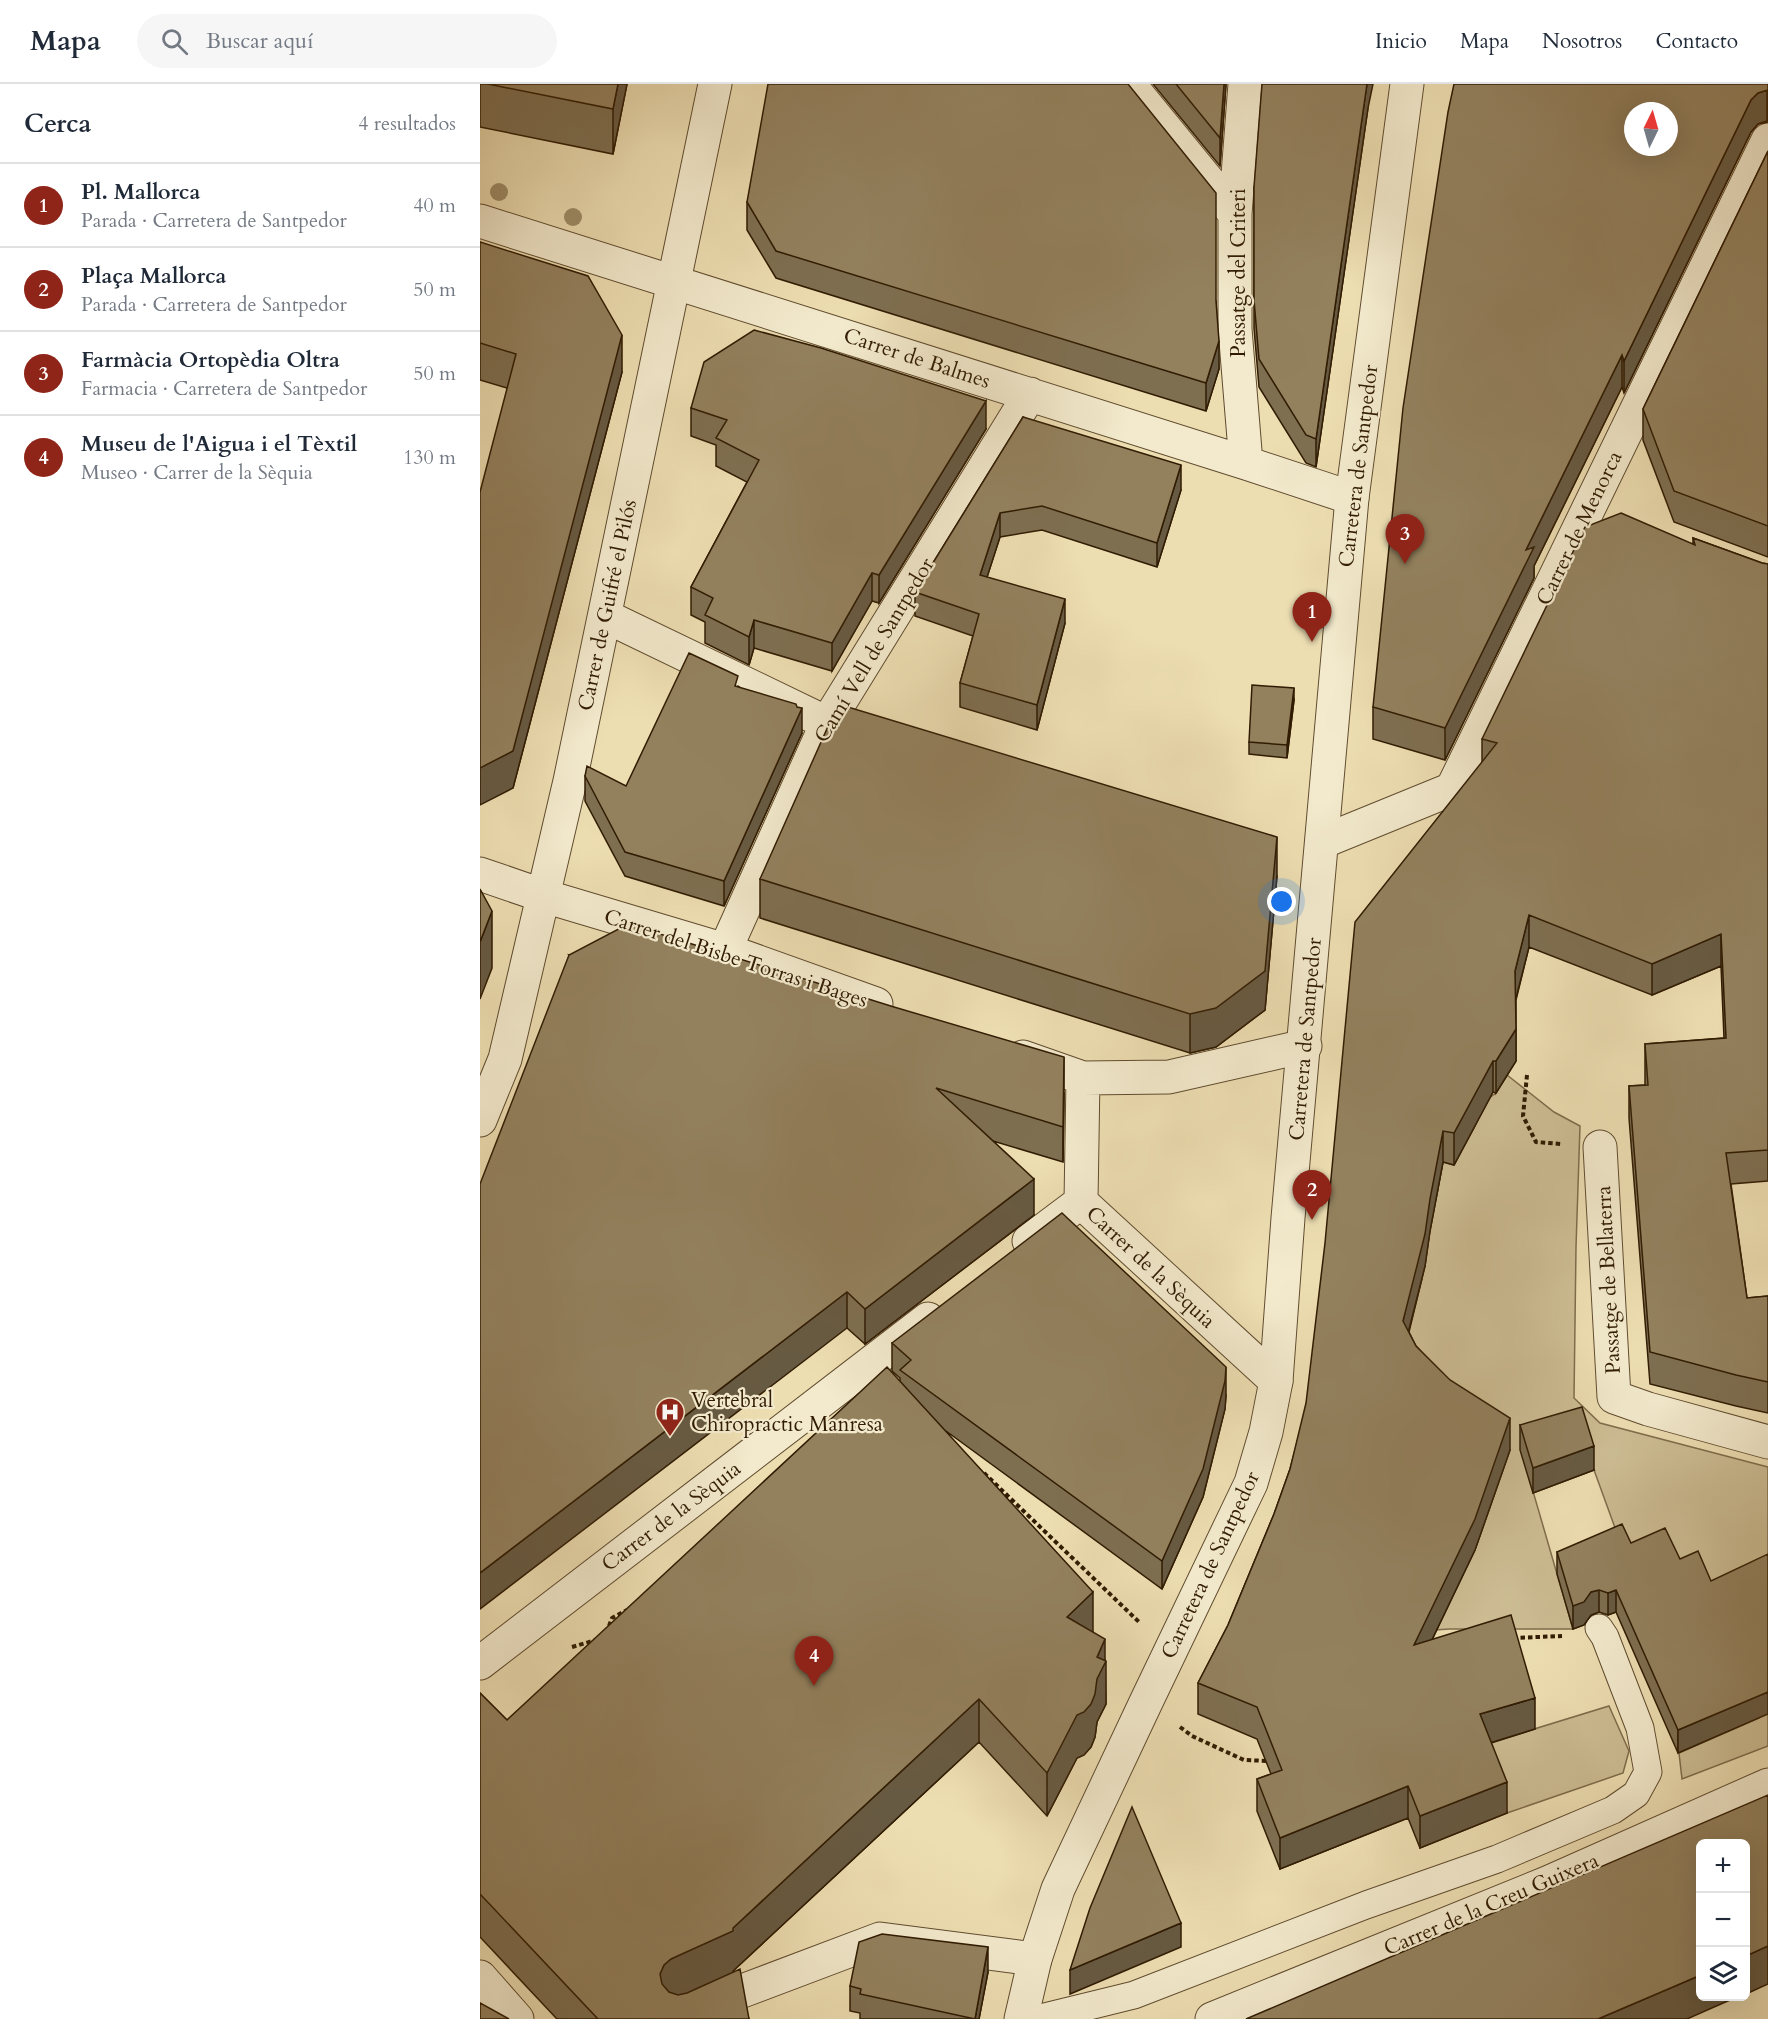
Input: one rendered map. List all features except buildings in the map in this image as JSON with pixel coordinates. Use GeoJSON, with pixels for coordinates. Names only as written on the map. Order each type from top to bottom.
{"type":"FeatureCollection","features":[{"type":"Feature","properties":{"kind":"street","name":"Carrer de Guifré el Pilós"},"geometry":{"type":"LineString","coordinates":[[480,1120],[505,1059],[544,896],[715,84]]}},
{"type":"Feature","properties":{"kind":"street"},"geometry":{"type":"LineString","coordinates":[[1129,84],[1235,214]]}},
{"type":"Feature","properties":{"kind":"street","name":"Passatge del Criteri"},"geometry":{"type":"LineString","coordinates":[[1245,84],[1235,214],[1235,329],[1246,463]]}},
{"type":"Feature","properties":{"kind":"street","name":"Carretera de Santpedor"},"geometry":{"type":"LineString","coordinates":[[1021,2019],[1035,1959],[1058,1889],[1251,1483],[1266,1432],[1276,1381],[1288,1218],[1352,498],[1407,84]]}},
{"type":"Feature","properties":{"kind":"street","name":"Carrer de Menorca"},"geometry":{"type":"LineString","coordinates":[[1322,842],[1452,789],[1599,514],[1768,140]]}},
{"type":"Feature","properties":{"kind":"street","name":"Carrer de Balmes"},"geometry":{"type":"LineString","coordinates":[[480,221],[1352,498]]}},
{"type":"Feature","properties":{"kind":"street","name":"Camí Vell de Santpedor"},"geometry":{"type":"LineString","coordinates":[[725,950],[827,723],[1030,394]]}},
{"type":"Feature","properties":{"kind":"street"},"geometry":{"type":"LineString","coordinates":[[604,616],[827,723]]}},
{"type":"Feature","properties":{"kind":"street","name":"Carrer del Bisbe Torras i Bages"},"geometry":{"type":"LineString","coordinates":[[480,874],[544,896],[725,950],[904,1014]]}},
{"type":"Feature","properties":{"kind":"street"},"geometry":{"type":"LineString","coordinates":[[994,1046],[1083,1078],[1169,1077],[1305,1046]]}},
{"type":"Feature","properties":{"kind":"street"},"geometry":{"type":"LineString","coordinates":[[1081,1202],[1083,1078]]}},
{"type":"Feature","properties":{"kind":"street","name":"Passatge de Bellaterra"},"geometry":{"type":"LineString","coordinates":[[1600,1148],[1614,1397],[1648,1409],[1768,1442]]}},
{"type":"Feature","properties":{"kind":"street","name":"Carrer de la Sèquia"},"geometry":{"type":"LineString","coordinates":[[1006,1259],[1081,1202],[1276,1381]]}},
{"type":"Feature","properties":{"kind":"street","name":"Carrer de la Sèquia"},"geometry":{"type":"LineString","coordinates":[[480,1662],[949,1303]]}},
{"type":"Feature","properties":{"kind":"street","name":"Carrer de la Creu Guixera"},"geometry":{"type":"LineString","coordinates":[[1212,2019],[1547,1883],[1768,1785]]}},
{"type":"Feature","properties":{"kind":"street"},"geometry":{"type":"LineString","coordinates":[[679,2019],[737,1993],[880,1939],[1035,1959]]}},
{"type":"Feature","properties":{"kind":"street"},"geometry":{"type":"LineString","coordinates":[[480,1977],[517,2019]]}},
{"type":"Feature","properties":{"kind":"lane"},"geometry":{"type":"LineString","coordinates":[[1036,2019],[1134,1995],[1366,1905],[1497,1859],[1613,1810],[1636,1794],[1648,1772],[1640,1728],[1602,1633]]}},
{"type":"Feature","properties":{"kind":"path"},"geometry":{"type":"LineString","coordinates":[[1527,1075],[1523,1116],[1536,1142],[1600,1148]]}},
{"type":"Feature","properties":{"kind":"path"},"geometry":{"type":"LineString","coordinates":[[979,1469],[1140,1623]]}},
{"type":"Feature","properties":{"kind":"path"},"geometry":{"type":"LineString","coordinates":[[608,1630],[612,1618],[630,1609]]}},
{"type":"Feature","properties":{"kind":"path"},"geometry":{"type":"LineString","coordinates":[[1506,1639],[1602,1633]]}},
{"type":"Feature","properties":{"kind":"path"},"geometry":{"type":"LineString","coordinates":[[564,1649],[597,1640]]}},
{"type":"Feature","properties":{"kind":"path"},"geometry":{"type":"LineString","coordinates":[[1147,1700],[1192,1736],[1244,1760],[1272,1761]]}},
{"type":"Feature","properties":{"kind":"shaded area"},"geometry":{"type":"Polygon","coordinates":[[[1507,1075],[1554,1112],[1580,1126],[1574,1398],[1600,1423],[1768,1467],[1768,1577],[1711,1603],[1622,1547],[1582,1432],[1521,1450],[1573,1629],[1449,1629],[1408,1632],[1403,1353],[1422,1279],[1433,1199],[1436,1199],[1443,1162],[1454,1165],[1475,1126],[1481,1104],[1496,1093],[1507,1075]]]}},
{"type":"Feature","properties":{"kind":"shaded area"},"geometry":{"type":"Polygon","coordinates":[[[1768,1613],[1768,1746],[1682,1779],[1679,1753],[1759,1718],[1768,1613]]]}},
{"type":"Feature","properties":{"kind":"shaded area"},"geometry":{"type":"Polygon","coordinates":[[[1609,1706],[1629,1751],[1623,1773],[1507,1813],[1482,1745],[1609,1706]]]}},
{"type":"Feature","properties":{"kind":"place","name":"Farmàcia Ortopèdia Oltra"},"geometry":{"type":"Point","coordinates":[1405,564]}},
{"type":"Feature","properties":{"kind":"place","name":"Pl. Mallorca"},"geometry":{"type":"Point","coordinates":[1312,642]}},
{"type":"Feature","properties":{"kind":"place","name":"Plaça Mallorca"},"geometry":{"type":"Point","coordinates":[1312,1220]}},
{"type":"Feature","properties":{"kind":"place","name":"Vertebral Chiropractic Manresa"},"geometry":{"type":"Point","coordinates":[670,1438]}},
{"type":"Feature","properties":{"kind":"place","name":"Museu de l'Aigua i el Tèxtil"},"geometry":{"type":"Point","coordinates":[814,1686]}}]}
